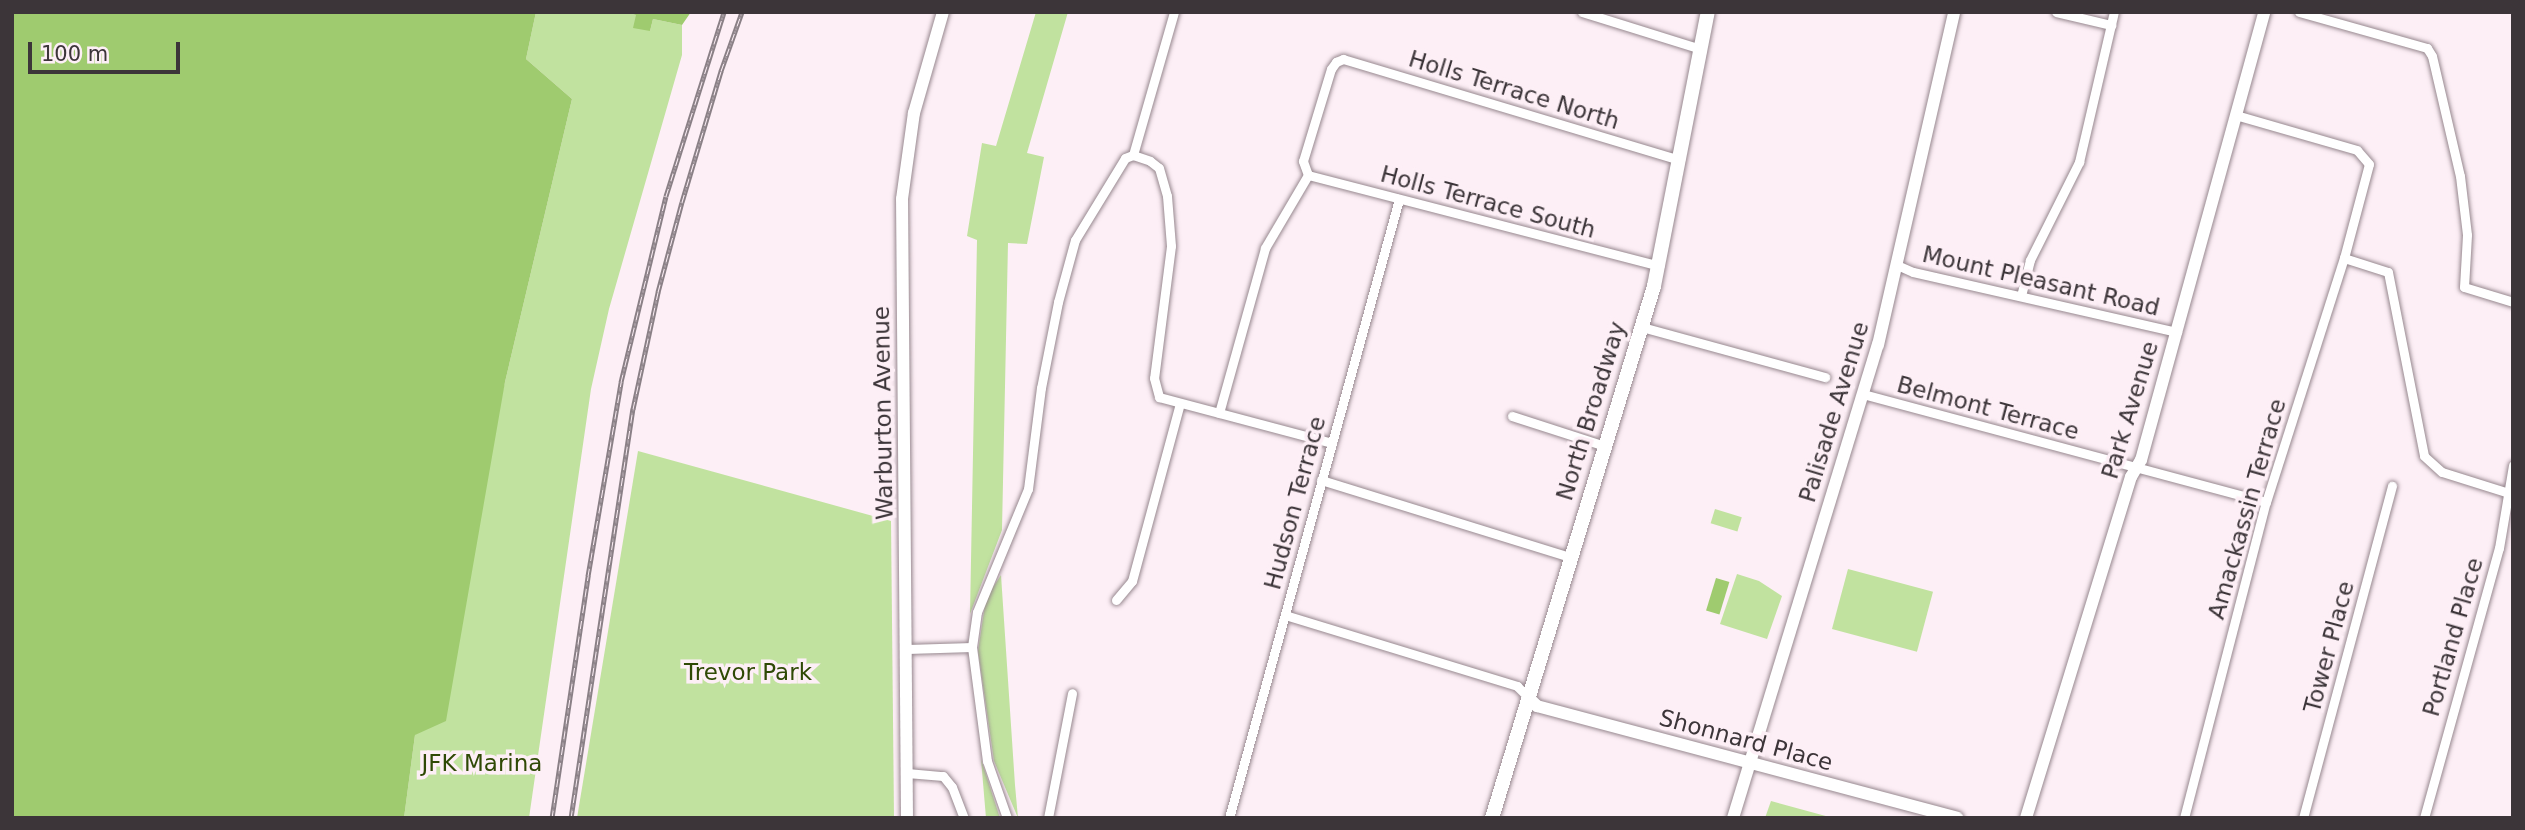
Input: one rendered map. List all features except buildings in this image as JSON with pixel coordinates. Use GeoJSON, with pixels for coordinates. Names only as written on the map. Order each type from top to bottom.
{"type":"FeatureCollection","features":[{"type":"Feature","properties":{"kind":"main road","name":"North Broadway"},"geometry":{"type":"LineString","coordinates":[[1492,818],[1659,266],[1708,12]]}},
{"type":"Feature","properties":{"kind":"street","name":"Warburton Avenue"},"geometry":{"type":"LineString","coordinates":[[908,818],[902,199],[914,113],[943,12]]}},
{"type":"Feature","properties":{"kind":"street"},"geometry":{"type":"LineString","coordinates":[[1133,155],[1174,12]]}},
{"type":"Feature","properties":{"kind":"street","name":"Palisade Avenue"},"geometry":{"type":"LineString","coordinates":[[1733,818],[1863,394],[1897,265],[1954,12]]}},
{"type":"Feature","properties":{"kind":"street"},"geometry":{"type":"LineString","coordinates":[[2056,12],[2111,25]]}},
{"type":"Feature","properties":{"kind":"street"},"geometry":{"type":"LineString","coordinates":[[2021,296],[2030,260],[2079,162],[2114,12]]}},
{"type":"Feature","properties":{"kind":"street","name":"Park Avenue"},"geometry":{"type":"LineString","coordinates":[[2026,818],[2136,468],[2141,460],[2264,12]]}},
{"type":"Feature","properties":{"kind":"street"},"geometry":{"type":"LineString","coordinates":[[2299,12],[2427,48],[2432,56],[2464,202],[2467,235],[2464,287],[2513,302]]}},
{"type":"Feature","properties":{"kind":"street"},"geometry":{"type":"LineString","coordinates":[[1585,13],[1701,48]]}},
{"type":"Feature","properties":{"kind":"street","name":"Holls Terrace North"},"geometry":{"type":"LineString","coordinates":[[1308,175],[1303,162],[1336,62],[1356,62],[1680,160]]}},
{"type":"Feature","properties":{"kind":"street","name":"Amackassin Terrace"},"geometry":{"type":"LineString","coordinates":[[2183,818],[2266,502],[2344,258],[2369,164],[2365,156],[2357,150],[2236,116]]}},
{"type":"Feature","properties":{"kind":"street"},"geometry":{"type":"LineString","coordinates":[[1007,818],[987,761],[972,647],[981,597],[1028,489],[1041,388],[1058,302],[1074,240],[1125,158],[1133,155],[1150,161],[1164,177],[1171,246],[1154,378],[1159,397],[1332,443]]}},
{"type":"Feature","properties":{"kind":"street"},"geometry":{"type":"LineString","coordinates":[[1219,413],[1265,248],[1308,175]]}},
{"type":"Feature","properties":{"kind":"street","name":"Holls Terrace South"},"geometry":{"type":"LineString","coordinates":[[1308,175],[1659,266]]}},
{"type":"Feature","properties":{"kind":"street","name":"Hudson Terrace"},"geometry":{"type":"LineString","coordinates":[[1229,818],[1399,199]]}},
{"type":"Feature","properties":{"kind":"street"},"geometry":{"type":"LineString","coordinates":[[2344,258],[2388,272],[2424,456],[2442,472],[2509,493]]}},
{"type":"Feature","properties":{"kind":"street","name":"Mount Pleasant Road"},"geometry":{"type":"LineString","coordinates":[[1897,265],[1913,272],[2177,332]]}},
{"type":"Feature","properties":{"kind":"street"},"geometry":{"type":"LineString","coordinates":[[1642,327],[1825,377]]}},
{"type":"Feature","properties":{"kind":"street","name":"Belmont Terrace"},"geometry":{"type":"LineString","coordinates":[[1863,394],[2266,502]]}},
{"type":"Feature","properties":{"kind":"street"},"geometry":{"type":"LineString","coordinates":[[1116,600],[1132,581],[1180,403]]}},
{"type":"Feature","properties":{"kind":"street"},"geometry":{"type":"LineString","coordinates":[[1512,416],[1605,446]]}},
{"type":"Feature","properties":{"kind":"street","name":"Portland Place"},"geometry":{"type":"LineString","coordinates":[[2424,818],[2499,548],[2513,465]]}},
{"type":"Feature","properties":{"kind":"street"},"geometry":{"type":"LineString","coordinates":[[1321,480],[1570,557]]}},
{"type":"Feature","properties":{"kind":"street","name":"Tower Place"},"geometry":{"type":"LineString","coordinates":[[2303,818],[2392,485]]}},
{"type":"Feature","properties":{"kind":"street"},"geometry":{"type":"LineString","coordinates":[[1285,615],[1517,686],[1528,697]]}},
{"type":"Feature","properties":{"kind":"street"},"geometry":{"type":"LineString","coordinates":[[907,649],[972,647]]}},
{"type":"Feature","properties":{"kind":"street"},"geometry":{"type":"LineString","coordinates":[[1048,818],[1072,693]]}},
{"type":"Feature","properties":{"kind":"street","name":"Shonnard Place"},"geometry":{"type":"LineString","coordinates":[[1528,697],[1537,706],[1957,818]]}},
{"type":"Feature","properties":{"kind":"street"},"geometry":{"type":"LineString","coordinates":[[907,773],[943,776],[952,787],[964,818]]}},
{"type":"Feature","properties":{"kind":"green space","name":"JFK Marina"},"geometry":{"type":"Polygon","coordinates":[[[536,12],[624,12],[636,15],[650,31],[653,19],[682,25],[682,55],[609,309],[591,389],[529,818],[404,818],[415,735],[505,382],[572,99],[526,59],[536,12]]]}},
{"type":"Feature","properties":{"kind":"green space"},"geometry":{"type":"Polygon","coordinates":[[[1036,12],[1068,12],[1027,153],[1044,157],[1027,244],[1008,243],[1002,530],[970,614],[977,240],[967,236],[982,143],[996,146],[1036,12]]]}},
{"type":"Feature","properties":{"kind":"green space","name":"Trevor Park"},"geometry":{"type":"Polygon","coordinates":[[[638,451],[891,521],[894,818],[577,818],[638,451]]]}},
{"type":"Feature","properties":{"kind":"green space"},"geometry":{"type":"Polygon","coordinates":[[[1715,509],[1742,517],[1737,532],[1711,523],[1715,509]]]}},
{"type":"Feature","properties":{"kind":"green space"},"geometry":{"type":"Polygon","coordinates":[[[1848,569],[1933,592],[1917,652],[1832,629],[1848,569]]]}},
{"type":"Feature","properties":{"kind":"green space"},"geometry":{"type":"Polygon","coordinates":[[[1737,574],[1759,581],[1782,596],[1767,639],[1720,624],[1737,574]]]}},
{"type":"Feature","properties":{"kind":"green space"},"geometry":{"type":"Polygon","coordinates":[[[1001,575],[1018,818],[994,761],[978,651],[986,598],[1001,575]]]}},
{"type":"Feature","properties":{"kind":"green space"},"geometry":{"type":"Polygon","coordinates":[[[981,759],[1000,818],[986,818],[981,759]]]}},
{"type":"Feature","properties":{"kind":"green space"},"geometry":{"type":"Polygon","coordinates":[[[1771,801],[1833,818],[1765,818],[1771,801]]]}},
{"type":"Feature","properties":{"kind":"shaded area"},"geometry":{"type":"Polygon","coordinates":[[[12,12],[536,12],[526,59],[572,99],[505,382],[446,721],[415,735],[404,818],[12,818],[12,12]]]}},
{"type":"Feature","properties":{"kind":"shaded area"},"geometry":{"type":"Polygon","coordinates":[[[624,12],[691,12],[682,25],[653,19],[650,31],[633,28],[636,15],[624,12]]]}},
{"type":"Feature","properties":{"kind":"shaded area"},"geometry":{"type":"Polygon","coordinates":[[[1716,578],[1729,582],[1719,615],[1706,611],[1716,578]]]}},
{"type":"Feature","properties":{"kind":"railway"},"geometry":{"type":"LineString","coordinates":[[552,818],[588,576],[621,382],[666,196],[724,12]]}},
{"type":"Feature","properties":{"kind":"railway"},"geometry":{"type":"LineString","coordinates":[[571,818],[633,409],[658,292],[682,202],[721,71],[742,12]]}}]}
